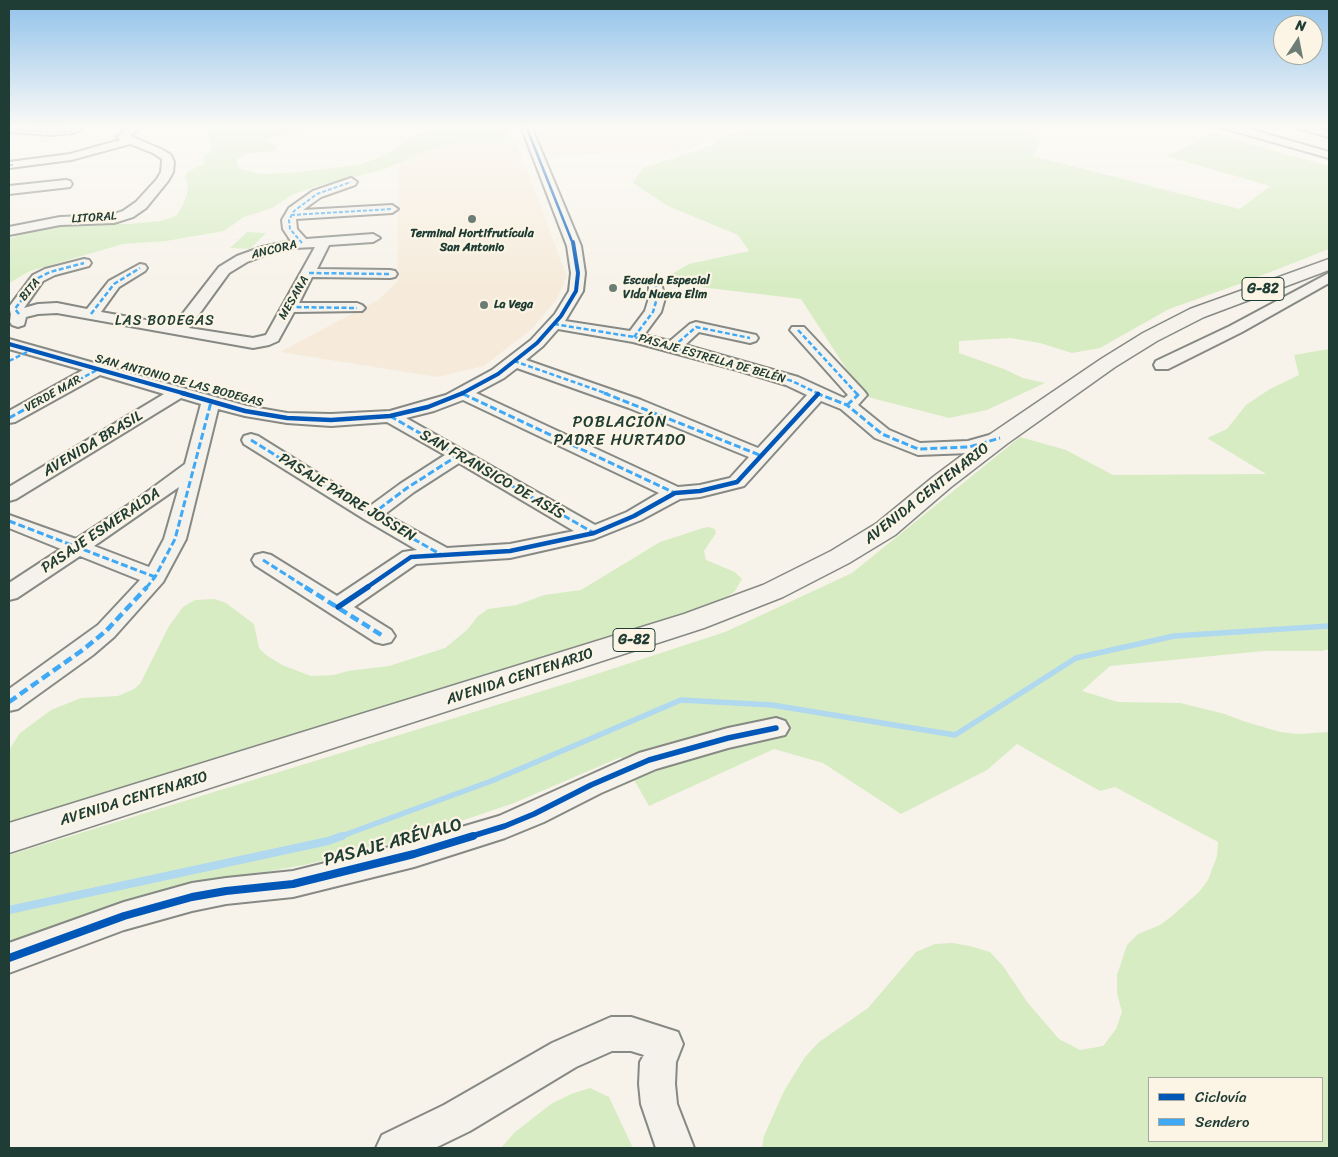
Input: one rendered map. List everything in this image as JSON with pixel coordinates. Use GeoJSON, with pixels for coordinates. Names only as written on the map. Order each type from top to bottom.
{"type":"FeatureCollection","features":[{"type":"Feature","properties":{"kind":"main road","name":"AVENIDA CENTENARIO"},"geometry":{"type":"LineString","coordinates":[[9,838],[694,621],[735,606],[808,574],[886,529],[942,482],[1000,438],[1128,350],[1197,313],[1329,264]]}},
{"type":"Feature","properties":{"kind":"street","name":"LITORAL"},"geometry":{"type":"LineString","coordinates":[[9,231],[60,220],[114,219],[136,209],[163,180]]}},
{"type":"Feature","properties":{"kind":"street","name":"SAN ANTONIO DE LAS BODEGAS"},"geometry":{"type":"LineString","coordinates":[[19,347],[245,411],[294,418],[331,420],[390,416],[428,407],[463,394],[487,381],[514,361],[537,343],[567,308],[576,292],[578,264],[574,246],[548,180]]}},
{"type":"Feature","properties":{"kind":"street"},"geometry":{"type":"LineString","coordinates":[[302,243],[290,229],[291,215],[298,206],[310,198],[351,182]]}},
{"type":"Feature","properties":{"kind":"street"},"geometry":{"type":"LineString","coordinates":[[9,190],[66,184]]}},
{"type":"Feature","properties":{"kind":"street"},"geometry":{"type":"LineString","coordinates":[[291,215],[392,209]]}},
{"type":"Feature","properties":{"kind":"street","name":"ANCORA"},"geometry":{"type":"LineString","coordinates":[[178,331],[224,270],[258,252],[302,243],[373,238]]}},
{"type":"Feature","properties":{"kind":"street","name":"MESANA"},"geometry":{"type":"LineString","coordinates":[[178,331],[253,343],[263,342],[272,338],[326,241]]}},
{"type":"Feature","properties":{"kind":"street","name":"BITA"},"geometry":{"type":"LineString","coordinates":[[19,347],[19,314],[15,308],[38,278],[50,272],[84,263]]}},
{"type":"Feature","properties":{"kind":"street"},"geometry":{"type":"LineString","coordinates":[[91,314],[114,284],[140,268]]}},
{"type":"Feature","properties":{"kind":"street"},"geometry":{"type":"LineString","coordinates":[[309,273],[390,274]]}},
{"type":"Feature","properties":{"kind":"street"},"geometry":{"type":"LineString","coordinates":[[1162,365],[1236,329],[1298,292],[1329,277]]}},
{"type":"Feature","properties":{"kind":"street"},"geometry":{"type":"LineString","coordinates":[[634,337],[653,312],[657,298],[656,286]]}},
{"type":"Feature","properties":{"kind":"street"},"geometry":{"type":"LineString","coordinates":[[289,307],[357,308]]}},
{"type":"Feature","properties":{"kind":"street"},"geometry":{"type":"LineString","coordinates":[[19,314],[51,308],[178,331]]}},
{"type":"Feature","properties":{"kind":"street","name":"PASAJE ESTRELLA DE BELÉN"},"geometry":{"type":"LineString","coordinates":[[554,324],[634,337],[792,381],[818,394],[847,405],[882,434],[918,449],[969,447],[1000,438]]}},
{"type":"Feature","properties":{"kind":"street"},"geometry":{"type":"LineString","coordinates":[[673,348],[696,327],[750,338]]}},
{"type":"Feature","properties":{"kind":"street"},"geometry":{"type":"LineString","coordinates":[[798,330],[858,395],[847,405]]}},
{"type":"Feature","properties":{"kind":"street"},"geometry":{"type":"LineString","coordinates":[[9,361],[19,347]]}},
{"type":"Feature","properties":{"kind":"street"},"geometry":{"type":"LineString","coordinates":[[514,361],[635,404],[762,456]]}},
{"type":"Feature","properties":{"kind":"street","name":"VERDE MAR"},"geometry":{"type":"LineString","coordinates":[[9,418],[97,370]]}},
{"type":"Feature","properties":{"kind":"street","name":"AVENIDA BRASIL"},"geometry":{"type":"LineString","coordinates":[[9,495],[178,393]]}},
{"type":"Feature","properties":{"kind":"street"},"geometry":{"type":"LineString","coordinates":[[463,394],[675,492],[700,491],[737,482],[818,394]]}},
{"type":"Feature","properties":{"kind":"street"},"geometry":{"type":"LineString","coordinates":[[9,702],[84,649],[125,612],[155,577],[175,539],[192,468],[211,402]]}},
{"type":"Feature","properties":{"kind":"street","name":"SAN FRANSICO DE ASÍS"},"geometry":{"type":"LineString","coordinates":[[390,416],[594,533]]}},
{"type":"Feature","properties":{"kind":"street","name":"PASAJE PADRE JOSSEN"},"geometry":{"type":"LineString","coordinates":[[251,440],[371,515],[443,556]]}},
{"type":"Feature","properties":{"kind":"street"},"geometry":{"type":"LineString","coordinates":[[371,515],[407,488],[457,456]]}},
{"type":"Feature","properties":{"kind":"street","name":"PASAJE ESMERALDA"},"geometry":{"type":"LineString","coordinates":[[9,593],[192,468]]}},
{"type":"Feature","properties":{"kind":"street"},"geometry":{"type":"LineString","coordinates":[[338,607],[411,557],[510,551],[594,533],[634,516],[675,492]]}},
{"type":"Feature","properties":{"kind":"street"},"geometry":{"type":"LineString","coordinates":[[9,521],[155,577]]}},
{"type":"Feature","properties":{"kind":"street"},"geometry":{"type":"LineString","coordinates":[[263,560],[383,636]]}},
{"type":"Feature","properties":{"kind":"street","name":"PASAJE ARÉVALO"},"geometry":{"type":"LineString","coordinates":[[9,958],[124,916],[192,897],[260,886],[293,884],[414,854],[505,826],[649,760],[728,738],[776,728]]}},
{"type":"Feature","properties":{"kind":"street"},"geometry":{"type":"LineString","coordinates":[[395,1148],[457,1118],[564,1055],[611,1034],[631,1034],[666,1044],[658,1062],[657,1084],[659,1104],[674,1148]]}},
{"type":"Feature","properties":{"kind":"shaded area","name":"Terminal Hortifrutícula San Antonio"},"geometry":{"type":"Polygon","coordinates":[[[399,180],[531,180],[567,276],[557,299],[533,328],[484,366],[437,377],[280,352],[378,300],[397,282],[399,180]]]}},
{"type":"Feature","properties":{"kind":"green space"},"geometry":{"type":"Polygon","coordinates":[[[186,180],[341,180],[292,195],[272,208],[244,217],[224,231],[166,241],[123,244],[30,271],[9,283],[9,239],[21,234],[72,223],[128,224],[161,221],[176,216],[183,205],[188,186],[186,180]]]}},
{"type":"Feature","properties":{"kind":"green space"},"geometry":{"type":"Polygon","coordinates":[[[635,180],[1127,180],[1240,209],[1270,186],[1249,180],[1329,180],[1329,249],[1169,309],[1100,348],[1072,353],[1040,343],[1011,338],[959,341],[959,353],[1023,378],[1045,383],[987,410],[949,418],[864,396],[801,299],[658,282],[689,264],[749,251],[738,235],[668,206],[633,183],[635,180]]]}},
{"type":"Feature","properties":{"kind":"green space"},"geometry":{"type":"Polygon","coordinates":[[[247,232],[266,233],[250,249],[230,248],[247,232]]]}},
{"type":"Feature","properties":{"kind":"green space"},"geometry":{"type":"Polygon","coordinates":[[[1329,349],[1329,649],[1322,651],[1264,651],[1110,666],[1082,691],[1118,702],[1180,703],[1225,714],[1280,732],[1298,734],[1329,732],[1329,1148],[762,1148],[764,1136],[784,1091],[805,1057],[819,1042],[868,1008],[916,952],[935,944],[952,943],[990,952],[1003,966],[1028,1003],[1059,1039],[1080,1050],[1103,1046],[1116,1029],[1122,1012],[1117,993],[1117,975],[1127,945],[1138,934],[1160,925],[1199,892],[1208,880],[1217,856],[1218,842],[1115,787],[1100,791],[1017,744],[987,770],[901,814],[823,763],[774,749],[649,806],[621,757],[514,803],[408,839],[309,864],[222,880],[9,948],[9,855],[578,680],[725,632],[852,573],[1020,437],[1066,450],[1113,475],[1266,474],[1207,438],[1227,429],[1246,405],[1270,389],[1299,375],[1294,355],[1329,349]]]}},
{"type":"Feature","properties":{"kind":"green space"},"geometry":{"type":"Polygon","coordinates":[[[709,527],[715,529],[716,533],[704,551],[706,560],[735,572],[742,579],[735,591],[721,601],[681,617],[9,827],[9,750],[20,733],[51,710],[81,698],[118,696],[134,689],[140,684],[169,626],[183,607],[195,600],[215,599],[226,603],[254,624],[259,648],[282,665],[311,676],[334,675],[348,671],[389,666],[445,648],[467,630],[478,616],[488,609],[517,605],[544,595],[581,590],[660,542],[709,527]]]}},
{"type":"Feature","properties":{"kind":"green space"},"geometry":{"type":"Polygon","coordinates":[[[590,1088],[609,1097],[633,1148],[501,1148],[514,1133],[551,1104],[571,1094],[590,1088]]]}},
{"type":"Feature","properties":{"kind":"waterway"},"geometry":{"type":"LineString","coordinates":[[339,837],[494,780],[681,700],[772,705],[955,735],[1076,658],[1174,636],[1329,626]]}},
{"type":"Feature","properties":{"kind":"waterway"},"geometry":{"type":"LineString","coordinates":[[9,910],[328,841],[342,836]]}},
{"type":"Feature","properties":{"kind":"marked path"},"geometry":{"type":"LineString","coordinates":[[302,243],[290,229],[289,220],[294,211],[317,194],[351,182]]}},
{"type":"Feature","properties":{"kind":"marked path"},"geometry":{"type":"LineString","coordinates":[[291,215],[392,209]]}},
{"type":"Feature","properties":{"kind":"marked path"},"geometry":{"type":"LineString","coordinates":[[19,314],[15,309],[38,278],[50,272],[84,263]]}},
{"type":"Feature","properties":{"kind":"marked path"},"geometry":{"type":"LineString","coordinates":[[91,314],[114,284],[140,268]]}},
{"type":"Feature","properties":{"kind":"marked path"},"geometry":{"type":"LineString","coordinates":[[309,273],[390,274]]}},
{"type":"Feature","properties":{"kind":"marked path"},"geometry":{"type":"LineString","coordinates":[[634,337],[653,312],[657,298],[656,286]]}},
{"type":"Feature","properties":{"kind":"marked path"},"geometry":{"type":"LineString","coordinates":[[289,307],[357,308]]}},
{"type":"Feature","properties":{"kind":"marked path"},"geometry":{"type":"LineString","coordinates":[[554,324],[634,337],[792,381],[818,394],[847,405],[882,434],[918,449],[969,447],[1000,438]]}},
{"type":"Feature","properties":{"kind":"marked path"},"geometry":{"type":"LineString","coordinates":[[673,347],[696,327],[750,338]]}},
{"type":"Feature","properties":{"kind":"marked path"},"geometry":{"type":"LineString","coordinates":[[798,330],[858,395],[847,405]]}},
{"type":"Feature","properties":{"kind":"marked path"},"geometry":{"type":"LineString","coordinates":[[9,361],[31,350]]}},
{"type":"Feature","properties":{"kind":"marked path"},"geometry":{"type":"LineString","coordinates":[[514,361],[635,404],[762,456]]}},
{"type":"Feature","properties":{"kind":"marked path"},"geometry":{"type":"LineString","coordinates":[[9,418],[97,370]]}},
{"type":"Feature","properties":{"kind":"marked path"},"geometry":{"type":"LineString","coordinates":[[463,394],[675,493]]}},
{"type":"Feature","properties":{"kind":"marked path"},"geometry":{"type":"LineString","coordinates":[[9,702],[84,649],[106,631],[155,577],[175,539],[211,402]]}},
{"type":"Feature","properties":{"kind":"marked path"},"geometry":{"type":"LineString","coordinates":[[390,416],[594,533]]}},
{"type":"Feature","properties":{"kind":"marked path"},"geometry":{"type":"LineString","coordinates":[[251,440],[371,515],[440,554]]}},
{"type":"Feature","properties":{"kind":"marked path"},"geometry":{"type":"LineString","coordinates":[[371,515],[407,488],[457,456]]}},
{"type":"Feature","properties":{"kind":"marked path"},"geometry":{"type":"LineString","coordinates":[[9,521],[155,577]]}},
{"type":"Feature","properties":{"kind":"marked path"},"geometry":{"type":"LineString","coordinates":[[263,560],[383,636]]}},
{"type":"Feature","properties":{"kind":"cycle path"},"geometry":{"type":"LineString","coordinates":[[9,344],[245,411],[287,418],[331,420],[390,416],[428,407],[452,399],[498,374],[537,343],[561,316],[576,291],[578,273],[574,246],[548,180]]}},
{"type":"Feature","properties":{"kind":"cycle path"},"geometry":{"type":"LineString","coordinates":[[338,607],[411,557],[510,551],[594,533],[634,516],[675,493],[700,491],[737,482],[818,394]]}},
{"type":"Feature","properties":{"kind":"cycle path"},"geometry":{"type":"LineString","coordinates":[[9,958],[124,916],[192,897],[226,891],[293,884],[414,854],[505,826],[649,760],[728,738],[776,728]]}},
{"type":"Feature","properties":{"kind":"place","name":"Terminal Hortifrutícula San Antonio"},"geometry":{"type":"Point","coordinates":[472,219]}},
{"type":"Feature","properties":{"kind":"place","name":"Escuela Especial Vida Nueva Elim"},"geometry":{"type":"Point","coordinates":[613,288]}},
{"type":"Feature","properties":{"kind":"place","name":"La Vega"},"geometry":{"type":"Point","coordinates":[484,305]}},
{"type":"Feature","properties":{"kind":"district","name":"LAS BODEGAS"},"geometry":{"type":"Point","coordinates":[165,321]}},
{"type":"Feature","properties":{"kind":"district","name":"POBLACIÓN PADRE HURTADO"},"geometry":{"type":"Point","coordinates":[620,432]}}]}
